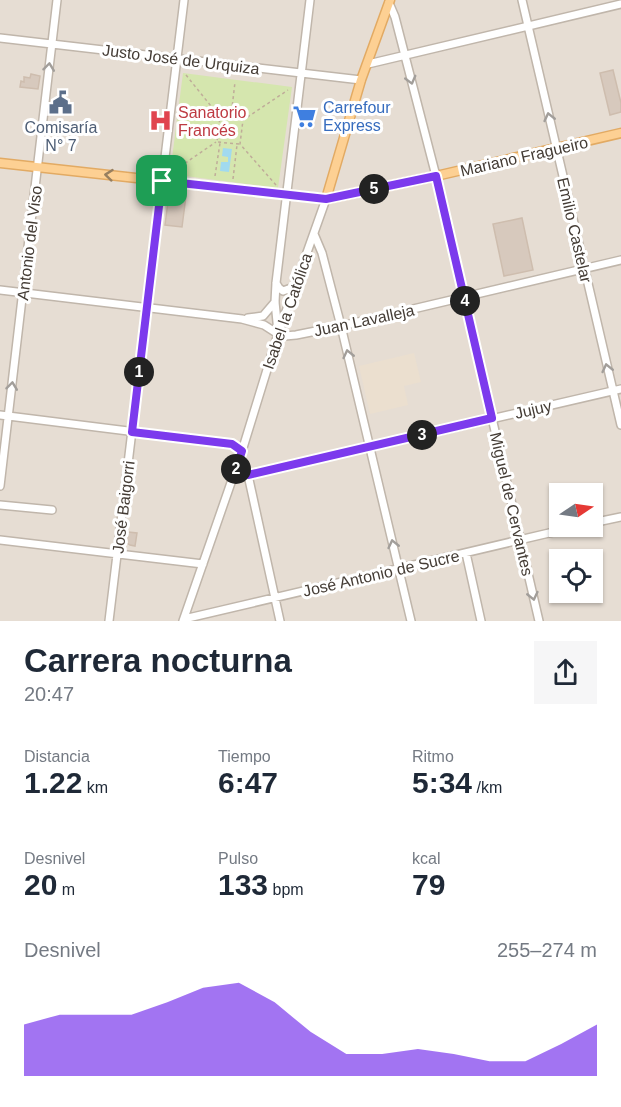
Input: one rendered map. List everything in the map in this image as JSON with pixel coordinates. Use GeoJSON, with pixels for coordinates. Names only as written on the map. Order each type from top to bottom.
{"type":"FeatureCollection","features":[{"type":"Feature","properties":{"kind":"main road","name":"Isabel la Católica"},"geometry":{"type":"LineString","coordinates":[[326,199],[361,80],[389,2]]}},
{"type":"Feature","properties":{"kind":"main road","name":"Mariano Fragueiro"},"geometry":{"type":"LineString","coordinates":[[0,163],[326,199],[621,133]]}},
{"type":"Feature","properties":{"kind":"street","name":"Antonio del Viso"},"geometry":{"type":"LineString","coordinates":[[0,486],[4,416],[23,293],[57,0]]}},
{"type":"Feature","properties":{"kind":"street","name":"José Baigorri"},"geometry":{"type":"LineString","coordinates":[[109,621],[184,0]]}},
{"type":"Feature","properties":{"kind":"street"},"geometry":{"type":"LineString","coordinates":[[278,334],[276,283],[310,0]]}},
{"type":"Feature","properties":{"kind":"street","name":"Emilio Castelar"},"geometry":{"type":"LineString","coordinates":[[522,0],[621,425]]}},
{"type":"Feature","properties":{"kind":"street","name":"Miguel de Cervantes"},"geometry":{"type":"LineString","coordinates":[[389,2],[395,17],[436,176],[539,621]]}},
{"type":"Feature","properties":{"kind":"street"},"geometry":{"type":"LineString","coordinates":[[368,64],[621,4]]}},
{"type":"Feature","properties":{"kind":"street","name":"Justo José de Urquiza"},"geometry":{"type":"LineString","coordinates":[[0,38],[361,80]]}},
{"type":"Feature","properties":{"kind":"street","name":"Isabel la Católica"},"geometry":{"type":"LineString","coordinates":[[184,620],[242,451],[278,334],[326,199]]}},
{"type":"Feature","properties":{"kind":"street"},"geometry":{"type":"LineString","coordinates":[[314,234],[322,253],[342,326],[411,621]]}},
{"type":"Feature","properties":{"kind":"street","name":"Juan Lavalleja"},"geometry":{"type":"LineString","coordinates":[[0,290],[242,319],[264,325],[285,336],[342,326],[621,260]]}},
{"type":"Feature","properties":{"kind":"street"},"geometry":{"type":"LineString","coordinates":[[276,283],[283,291],[294,287]]}},
{"type":"Feature","properties":{"kind":"street"},"geometry":{"type":"LineString","coordinates":[[242,319],[262,316],[275,302]]}},
{"type":"Feature","properties":{"kind":"street","name":"Jujuy"},"geometry":{"type":"LineString","coordinates":[[248,475],[621,389]]}},
{"type":"Feature","properties":{"kind":"street"},"geometry":{"type":"LineString","coordinates":[[4,416],[232,444],[242,451]]}},
{"type":"Feature","properties":{"kind":"street"},"geometry":{"type":"LineString","coordinates":[[236,469],[248,475],[280,621]]}},
{"type":"Feature","properties":{"kind":"street"},"geometry":{"type":"LineString","coordinates":[[0,505],[52,510]]}},
{"type":"Feature","properties":{"kind":"street"},"geometry":{"type":"LineString","coordinates":[[603,521],[621,517]]}},
{"type":"Feature","properties":{"kind":"street","name":"José Antonio de Sucre"},"geometry":{"type":"LineString","coordinates":[[184,620],[549,533]]}},
{"type":"Feature","properties":{"kind":"street"},"geometry":{"type":"LineString","coordinates":[[0,540],[203,564]]}},
{"type":"Feature","properties":{"kind":"street"},"geometry":{"type":"LineString","coordinates":[[466,553],[481,621]]}},
{"type":"Feature","properties":{"kind":"street"},"geometry":{"type":"LineString","coordinates":[[190,601],[194,619]]}},
{"type":"Feature","properties":{"kind":"path"},"geometry":{"type":"LineString","coordinates":[[186,75],[220,117],[215,176]]}},
{"type":"Feature","properties":{"kind":"path"},"geometry":{"type":"LineString","coordinates":[[231,118],[235,82]]}},
{"type":"Feature","properties":{"kind":"path"},"geometry":{"type":"LineString","coordinates":[[220,117],[243,120],[288,90]]}},
{"type":"Feature","properties":{"kind":"path"},"geometry":{"type":"LineString","coordinates":[[233,179],[243,120]]}},
{"type":"Feature","properties":{"kind":"path"},"geometry":{"type":"LineString","coordinates":[[175,170],[218,142],[239,144],[276,185]]}},
{"type":"Feature","properties":{"kind":"shaded area"},"geometry":{"type":"Polygon","coordinates":[[[0,0],[621,0],[621,621],[0,621],[0,0]]]}},
{"type":"Feature","properties":{"kind":"shaded area"},"geometry":{"type":"Polygon","coordinates":[[[414,353],[421,382],[404,386],[408,405],[370,414],[359,366],[414,353]]]}},
{"type":"Feature","properties":{"kind":"green space"},"geometry":{"type":"Polygon","coordinates":[[[183,73],[292,87],[278,188],[170,174],[183,73]]]}},
{"type":"Feature","properties":{"kind":"water"},"geometry":{"type":"Polygon","coordinates":[[[223,148],[232,149],[229,172],[220,171],[221,162],[228,162],[228,157],[222,156],[223,148]]]}},
{"type":"Feature","properties":{"kind":"building"},"geometry":{"type":"Polygon","coordinates":[[[613,70],[621,112],[610,115],[600,73],[613,70]]]}},
{"type":"Feature","properties":{"kind":"building"},"geometry":{"type":"Polygon","coordinates":[[[31,74],[40,76],[38,89],[20,87],[21,81],[24,82],[24,77],[30,78],[31,74]]]}},
{"type":"Feature","properties":{"kind":"building"},"geometry":{"type":"Polygon","coordinates":[[[169,194],[186,196],[182,227],[165,225],[169,194]]]}},
{"type":"Feature","properties":{"kind":"building"},"geometry":{"type":"Polygon","coordinates":[[[522,218],[533,270],[504,276],[493,224],[522,218]]]}},
{"type":"Feature","properties":{"kind":"building"},"geometry":{"type":"Polygon","coordinates":[[[128,532],[137,533],[135,546],[127,543],[128,532]]]}},
{"type":"Feature","properties":{"kind":"place","name":"Comisaría N° 7"},"geometry":{"type":"Point","coordinates":[61,102]}},
{"type":"Feature","properties":{"kind":"place","name":"Carrefour Express"},"geometry":{"type":"Point","coordinates":[305,116]}},
{"type":"Feature","properties":{"kind":"place","name":"Sanatorio Francés"},"geometry":{"type":"Point","coordinates":[160,121]}},
{"type":"Feature","properties":{"kind":"route"},"geometry":{"type":"LineString","coordinates":[[436,176],[492,418],[248,475],[236,469],[242,451],[232,444],[132,432],[162,181],[326,199],[436,176]]}}]}
